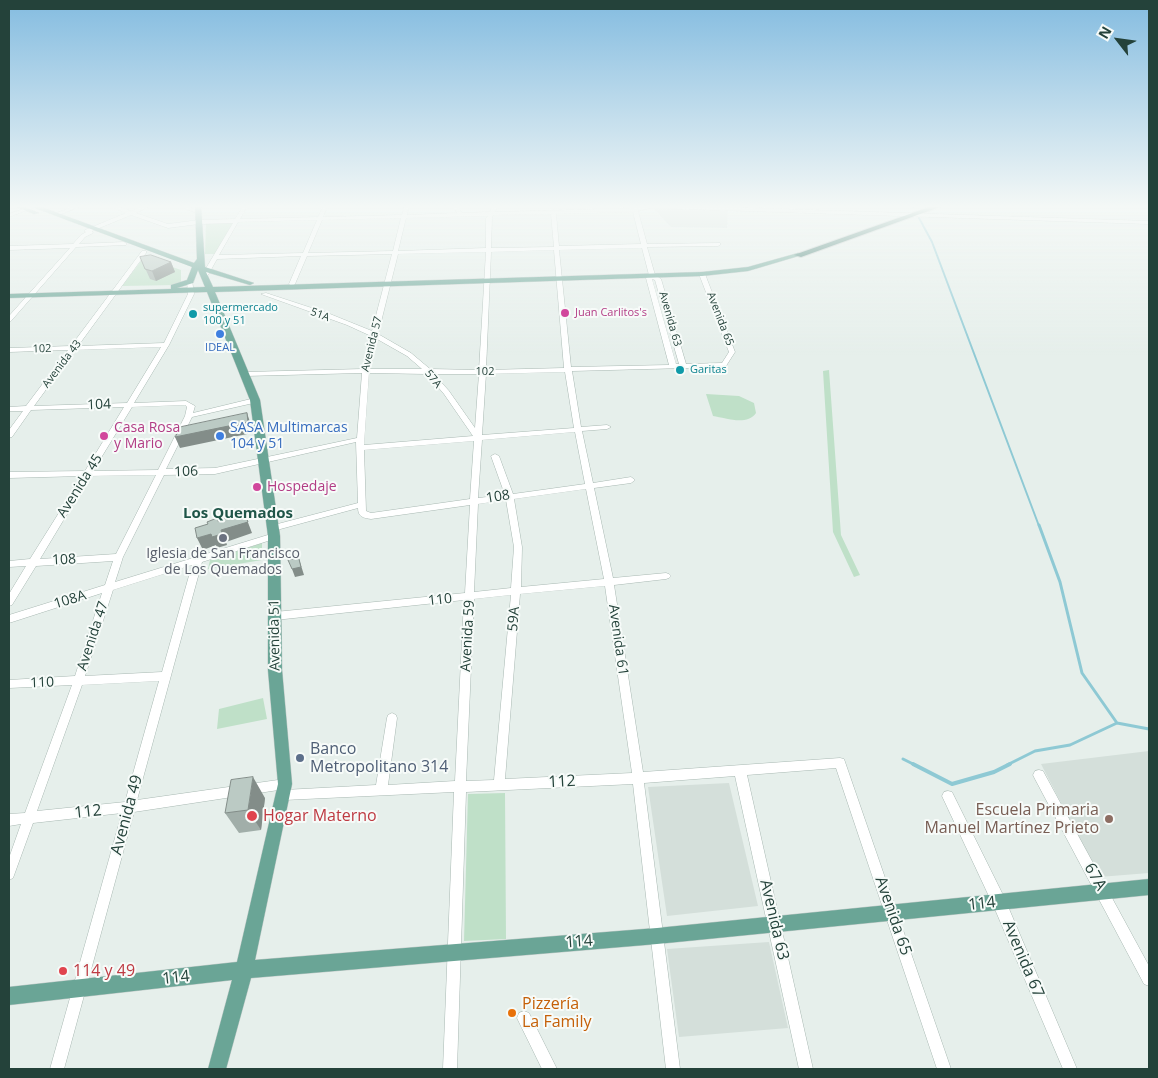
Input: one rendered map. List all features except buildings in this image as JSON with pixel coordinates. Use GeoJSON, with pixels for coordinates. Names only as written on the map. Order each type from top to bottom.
{"type":"FeatureCollection","features":[{"type":"Feature","properties":{"kind":"main road"},"geometry":{"type":"LineString","coordinates":[[155,255],[181,263],[196,277],[242,288]]}},
{"type":"Feature","properties":{"kind":"main road"},"geometry":{"type":"LineString","coordinates":[[160,255],[181,263],[209,288],[651,273],[730,267],[786,255]]}},
{"type":"Feature","properties":{"kind":"main road"},"geometry":{"type":"LineString","coordinates":[[651,273],[702,274],[748,269],[790,255]]}},
{"type":"Feature","properties":{"kind":"main road"},"geometry":{"type":"LineString","coordinates":[[181,263],[199,257]]}},
{"type":"Feature","properties":{"kind":"main road","name":"Avenida 51"},"geometry":{"type":"LineString","coordinates":[[199,257],[196,277],[209,288],[214,298],[255,400],[273,532],[275,679],[284,790],[244,970],[217,1069]]}},
{"type":"Feature","properties":{"kind":"main road"},"geometry":{"type":"LineString","coordinates":[[9,292],[116,291],[172,287],[196,277]]}},
{"type":"Feature","properties":{"kind":"main road"},"geometry":{"type":"LineString","coordinates":[[116,291],[196,277],[262,284]]}},
{"type":"Feature","properties":{"kind":"main road"},"geometry":{"type":"LineString","coordinates":[[209,288],[262,284],[387,282]]}},
{"type":"Feature","properties":{"kind":"main road"},"geometry":{"type":"LineString","coordinates":[[214,298],[222,291],[242,288]]}},
{"type":"Feature","properties":{"kind":"main road"},"geometry":{"type":"LineString","coordinates":[[9,296],[33,293]]}},
{"type":"Feature","properties":{"kind":"main road","name":"114"},"geometry":{"type":"LineString","coordinates":[[9,996],[244,970],[657,936],[1102,890],[1149,887]]}},
{"type":"Feature","properties":{"kind":"street"},"geometry":{"type":"LineString","coordinates":[[9,320],[67,255]]}},
{"type":"Feature","properties":{"kind":"street","name":"Avenida 43"},"geometry":{"type":"LineString","coordinates":[[9,435],[142,255]]}},
{"type":"Feature","properties":{"kind":"street"},"geometry":{"type":"LineString","coordinates":[[215,257],[291,255]]}},
{"type":"Feature","properties":{"kind":"street"},"geometry":{"type":"LineString","coordinates":[[292,284],[305,255]]}},
{"type":"Feature","properties":{"kind":"street","name":"Avenida 57"},"geometry":{"type":"LineString","coordinates":[[365,515],[360,505],[361,443],[366,371],[393,255]]}},
{"type":"Feature","properties":{"kind":"street","name":"Avenida 59"},"geometry":{"type":"LineString","coordinates":[[450,1069],[460,787],[488,255]]}},
{"type":"Feature","properties":{"kind":"street","name":"Avenida 61"},"geometry":{"type":"LineString","coordinates":[[558,255],[568,370],[609,580],[638,778],[674,1069]]}},
{"type":"Feature","properties":{"kind":"street","name":"Avenida 63"},"geometry":{"type":"LineString","coordinates":[[646,255],[651,273],[658,279],[683,366]]}},
{"type":"Feature","properties":{"kind":"street","name":"Avenida 45"},"geometry":{"type":"LineString","coordinates":[[9,602],[166,345],[196,277],[215,257]]}},
{"type":"Feature","properties":{"kind":"street","name":"Avenida 63"},"geometry":{"type":"LineString","coordinates":[[651,273],[648,278],[673,366]]}},
{"type":"Feature","properties":{"kind":"street","name":"Avenida 65"},"geometry":{"type":"LineString","coordinates":[[702,274],[732,352],[726,364]]}},
{"type":"Feature","properties":{"kind":"street","name":"51A"},"geometry":{"type":"LineString","coordinates":[[264,294],[376,335]]}},
{"type":"Feature","properties":{"kind":"street","name":"57A"},"geometry":{"type":"LineString","coordinates":[[376,335],[402,348],[428,371],[477,436]]}},
{"type":"Feature","properties":{"kind":"street","name":"102"},"geometry":{"type":"LineString","coordinates":[[9,350],[166,345]]}},
{"type":"Feature","properties":{"kind":"street","name":"102"},"geometry":{"type":"LineString","coordinates":[[245,374],[366,371],[483,372],[726,364]]}},
{"type":"Feature","properties":{"kind":"street"},"geometry":{"type":"LineString","coordinates":[[189,416],[255,400]]}},
{"type":"Feature","properties":{"kind":"street","name":"104"},"geometry":{"type":"LineString","coordinates":[[9,409],[130,404],[190,404]]}},
{"type":"Feature","properties":{"kind":"street","name":"Avenida 47"},"geometry":{"type":"LineString","coordinates":[[9,874],[78,682],[119,557],[189,416],[190,404]]}},
{"type":"Feature","properties":{"kind":"street","name":"106"},"geometry":{"type":"LineString","coordinates":[[9,475],[215,471],[264,459],[361,443],[607,426]]}},
{"type":"Feature","properties":{"kind":"street","name":"59A"},"geometry":{"type":"LineString","coordinates":[[495,456],[509,495],[518,547],[499,786]]}},
{"type":"Feature","properties":{"kind":"street","name":"108"},"geometry":{"type":"LineString","coordinates":[[365,515],[589,484],[631,480]]}},
{"type":"Feature","properties":{"kind":"street","name":"108A"},"geometry":{"type":"LineString","coordinates":[[9,618],[198,560],[273,532],[360,505]]}},
{"type":"Feature","properties":{"kind":"street","name":"108"},"geometry":{"type":"LineString","coordinates":[[9,564],[119,557]]}},
{"type":"Feature","properties":{"kind":"street","name":"Avenida 49"},"geometry":{"type":"LineString","coordinates":[[57,1069],[130,807],[164,676],[198,560]]}},
{"type":"Feature","properties":{"kind":"street","name":"110"},"geometry":{"type":"LineString","coordinates":[[275,616],[470,597],[609,580],[666,576]]}},
{"type":"Feature","properties":{"kind":"street","name":"110"},"geometry":{"type":"LineString","coordinates":[[9,684],[78,682],[164,676]]}},
{"type":"Feature","properties":{"kind":"street"},"geometry":{"type":"LineString","coordinates":[[381,790],[392,718]]}},
{"type":"Feature","properties":{"kind":"street","name":"Avenida 65"},"geometry":{"type":"LineString","coordinates":[[840,763],[892,911],[944,1069]]}},
{"type":"Feature","properties":{"kind":"street","name":"112"},"geometry":{"type":"LineString","coordinates":[[9,820],[284,790],[381,790],[499,786],[840,763]]}},
{"type":"Feature","properties":{"kind":"street","name":"Avenida 63"},"geometry":{"type":"LineString","coordinates":[[740,771],[776,924],[806,1069]]}},
{"type":"Feature","properties":{"kind":"street","name":"67A"},"geometry":{"type":"LineString","coordinates":[[1039,775],[1149,980]]}},
{"type":"Feature","properties":{"kind":"street","name":"Avenida 67"},"geometry":{"type":"LineString","coordinates":[[948,796],[999,902],[1070,1069]]}},
{"type":"Feature","properties":{"kind":"street"},"geometry":{"type":"LineString","coordinates":[[524,1018],[550,1069]]}},
{"type":"Feature","properties":{"kind":"shaded area","name":"Escuela Primaria Manuel Martínez Prieto"},"geometry":{"type":"Polygon","coordinates":[[[1149,751],[1149,873],[1099,877],[1041,764],[1149,751]]]}},
{"type":"Feature","properties":{"kind":"shaded area"},"geometry":{"type":"Polygon","coordinates":[[[729,783],[758,906],[667,916],[648,787],[729,783]]]}},
{"type":"Feature","properties":{"kind":"shaded area"},"geometry":{"type":"Polygon","coordinates":[[[769,942],[788,1028],[679,1037],[667,949],[769,942]]]}},
{"type":"Feature","properties":{"kind":"green space"},"geometry":{"type":"Polygon","coordinates":[[[144,257],[181,270],[181,282],[178,285],[122,286],[144,257]]]}},
{"type":"Feature","properties":{"kind":"green space"},"geometry":{"type":"Polygon","coordinates":[[[829,370],[841,535],[860,575],[854,577],[833,532],[823,371],[829,370]]]}},
{"type":"Feature","properties":{"kind":"green space"},"geometry":{"type":"Polygon","coordinates":[[[706,394],[739,396],[754,403],[756,413],[752,417],[742,420],[713,416],[706,394]]]}},
{"type":"Feature","properties":{"kind":"green space"},"geometry":{"type":"Polygon","coordinates":[[[262,543],[262,560],[208,569],[210,560],[262,543]]]}},
{"type":"Feature","properties":{"kind":"green space"},"geometry":{"type":"Polygon","coordinates":[[[263,698],[267,719],[217,729],[219,709],[263,698]]]}},
{"type":"Feature","properties":{"kind":"green space"},"geometry":{"type":"Polygon","coordinates":[[[505,793],[506,939],[464,941],[468,794],[505,793]]]}},
{"type":"Feature","properties":{"kind":"waterway"},"geometry":{"type":"LineString","coordinates":[[937,255],[1039,526]]}},
{"type":"Feature","properties":{"kind":"waterway"},"geometry":{"type":"LineString","coordinates":[[1039,525],[1060,582],[1082,673],[1117,723]]}},
{"type":"Feature","properties":{"kind":"waterway"},"geometry":{"type":"LineString","coordinates":[[1007,765],[1035,751],[1070,745],[1117,723]]}},
{"type":"Feature","properties":{"kind":"waterway"},"geometry":{"type":"LineString","coordinates":[[1117,723],[1149,729]]}},
{"type":"Feature","properties":{"kind":"waterway"},"geometry":{"type":"LineString","coordinates":[[903,759],[913,764]]}},
{"type":"Feature","properties":{"kind":"waterway"},"geometry":{"type":"LineString","coordinates":[[913,764],[952,784],[994,772],[1010,764]]}},
{"type":"Feature","properties":{"kind":"place","name":"Juan Carlitos's"},"geometry":{"type":"Point","coordinates":[565,313]}},
{"type":"Feature","properties":{"kind":"place","name":"supermercado 100 y 51"},"geometry":{"type":"Point","coordinates":[193,314]}},
{"type":"Feature","properties":{"kind":"place","name":"IDEAL"},"geometry":{"type":"Point","coordinates":[220,334]}},
{"type":"Feature","properties":{"kind":"place","name":"Garitas"},"geometry":{"type":"Point","coordinates":[680,370]}},
{"type":"Feature","properties":{"kind":"place","name":"Casa Rosa y Mario"},"geometry":{"type":"Point","coordinates":[104,436]}},
{"type":"Feature","properties":{"kind":"place","name":"SASA Multimarcas 104 y 51"},"geometry":{"type":"Point","coordinates":[220,436]}},
{"type":"Feature","properties":{"kind":"place","name":"Hospedaje"},"geometry":{"type":"Point","coordinates":[257,487]}},
{"type":"Feature","properties":{"kind":"place","name":"Iglesia de San Francisco de Los Quemados"},"geometry":{"type":"Point","coordinates":[223,538]}},
{"type":"Feature","properties":{"kind":"place","name":"Banco Metropolitano 314"},"geometry":{"type":"Point","coordinates":[300,758]}},
{"type":"Feature","properties":{"kind":"place","name":"Hogar Materno"},"geometry":{"type":"Point","coordinates":[252,816]}},
{"type":"Feature","properties":{"kind":"place","name":"Escuela Primaria Manuel Martínez Prieto"},"geometry":{"type":"Point","coordinates":[1109,819]}},
{"type":"Feature","properties":{"kind":"place","name":"114 y 49"},"geometry":{"type":"Point","coordinates":[63,971]}},
{"type":"Feature","properties":{"kind":"place","name":"Pizzería La Family"},"geometry":{"type":"Point","coordinates":[512,1013]}},
{"type":"Feature","properties":{"kind":"district","name":"Los Quemados"},"geometry":{"type":"Point","coordinates":[238,514]}}]}
